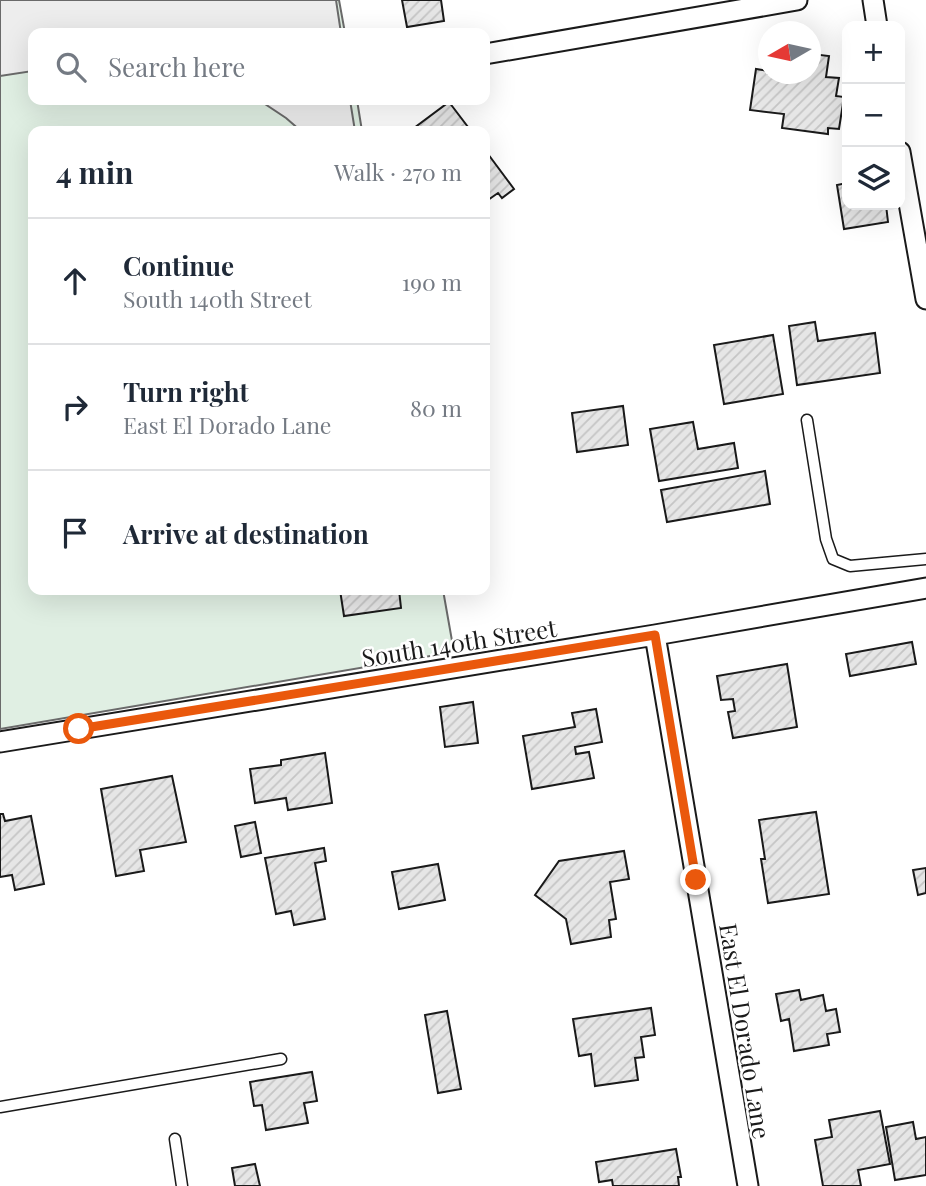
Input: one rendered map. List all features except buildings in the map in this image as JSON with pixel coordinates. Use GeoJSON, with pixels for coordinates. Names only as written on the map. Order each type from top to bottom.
{"type":"FeatureCollection","features":[{"type":"Feature","properties":{"kind":"street"},"geometry":{"type":"LineString","coordinates":[[490,53],[797,0]]}},
{"type":"Feature","properties":{"kind":"street"},"geometry":{"type":"LineString","coordinates":[[873,0],[876,21]]}},
{"type":"Feature","properties":{"kind":"street"},"geometry":{"type":"LineString","coordinates":[[905,180],[926,299]]}},
{"type":"Feature","properties":{"kind":"street","name":"South 140th Street"},"geometry":{"type":"LineString","coordinates":[[0,742],[926,588]]}},
{"type":"Feature","properties":{"kind":"street","name":"East El Dorado Lane"},"geometry":{"type":"LineString","coordinates":[[655,635],[748,1186]]}},
{"type":"Feature","properties":{"kind":"lane"},"geometry":{"type":"LineString","coordinates":[[807,419],[826,540],[833,559],[850,566],[926,559]]}},
{"type":"Feature","properties":{"kind":"lane"},"geometry":{"type":"LineString","coordinates":[[0,1107],[281,1059]]}},
{"type":"Feature","properties":{"kind":"lane"},"geometry":{"type":"LineString","coordinates":[[175,1139],[182,1186]]}},
{"type":"Feature","properties":{"kind":"green space"},"geometry":{"type":"Polygon","coordinates":[[[0,0],[339,0],[344,28],[28,28],[28,105],[358,105],[361,126],[28,126],[28,595],[444,595],[454,652],[0,729],[0,0]]]}},
{"type":"Feature","properties":{"kind":"shaded area"},"geometry":{"type":"Polygon","coordinates":[[[0,0],[336,0],[340,28],[28,28],[28,72],[0,76],[0,0]]]}},
{"type":"Feature","properties":{"kind":"shaded area"},"geometry":{"type":"Polygon","coordinates":[[[266,105],[351,105],[354,126],[295,126],[266,105]]]}},
{"type":"Feature","properties":{"kind":"route"},"geometry":{"type":"LineString","coordinates":[[79,729],[655,635],[696,880]]}}]}
